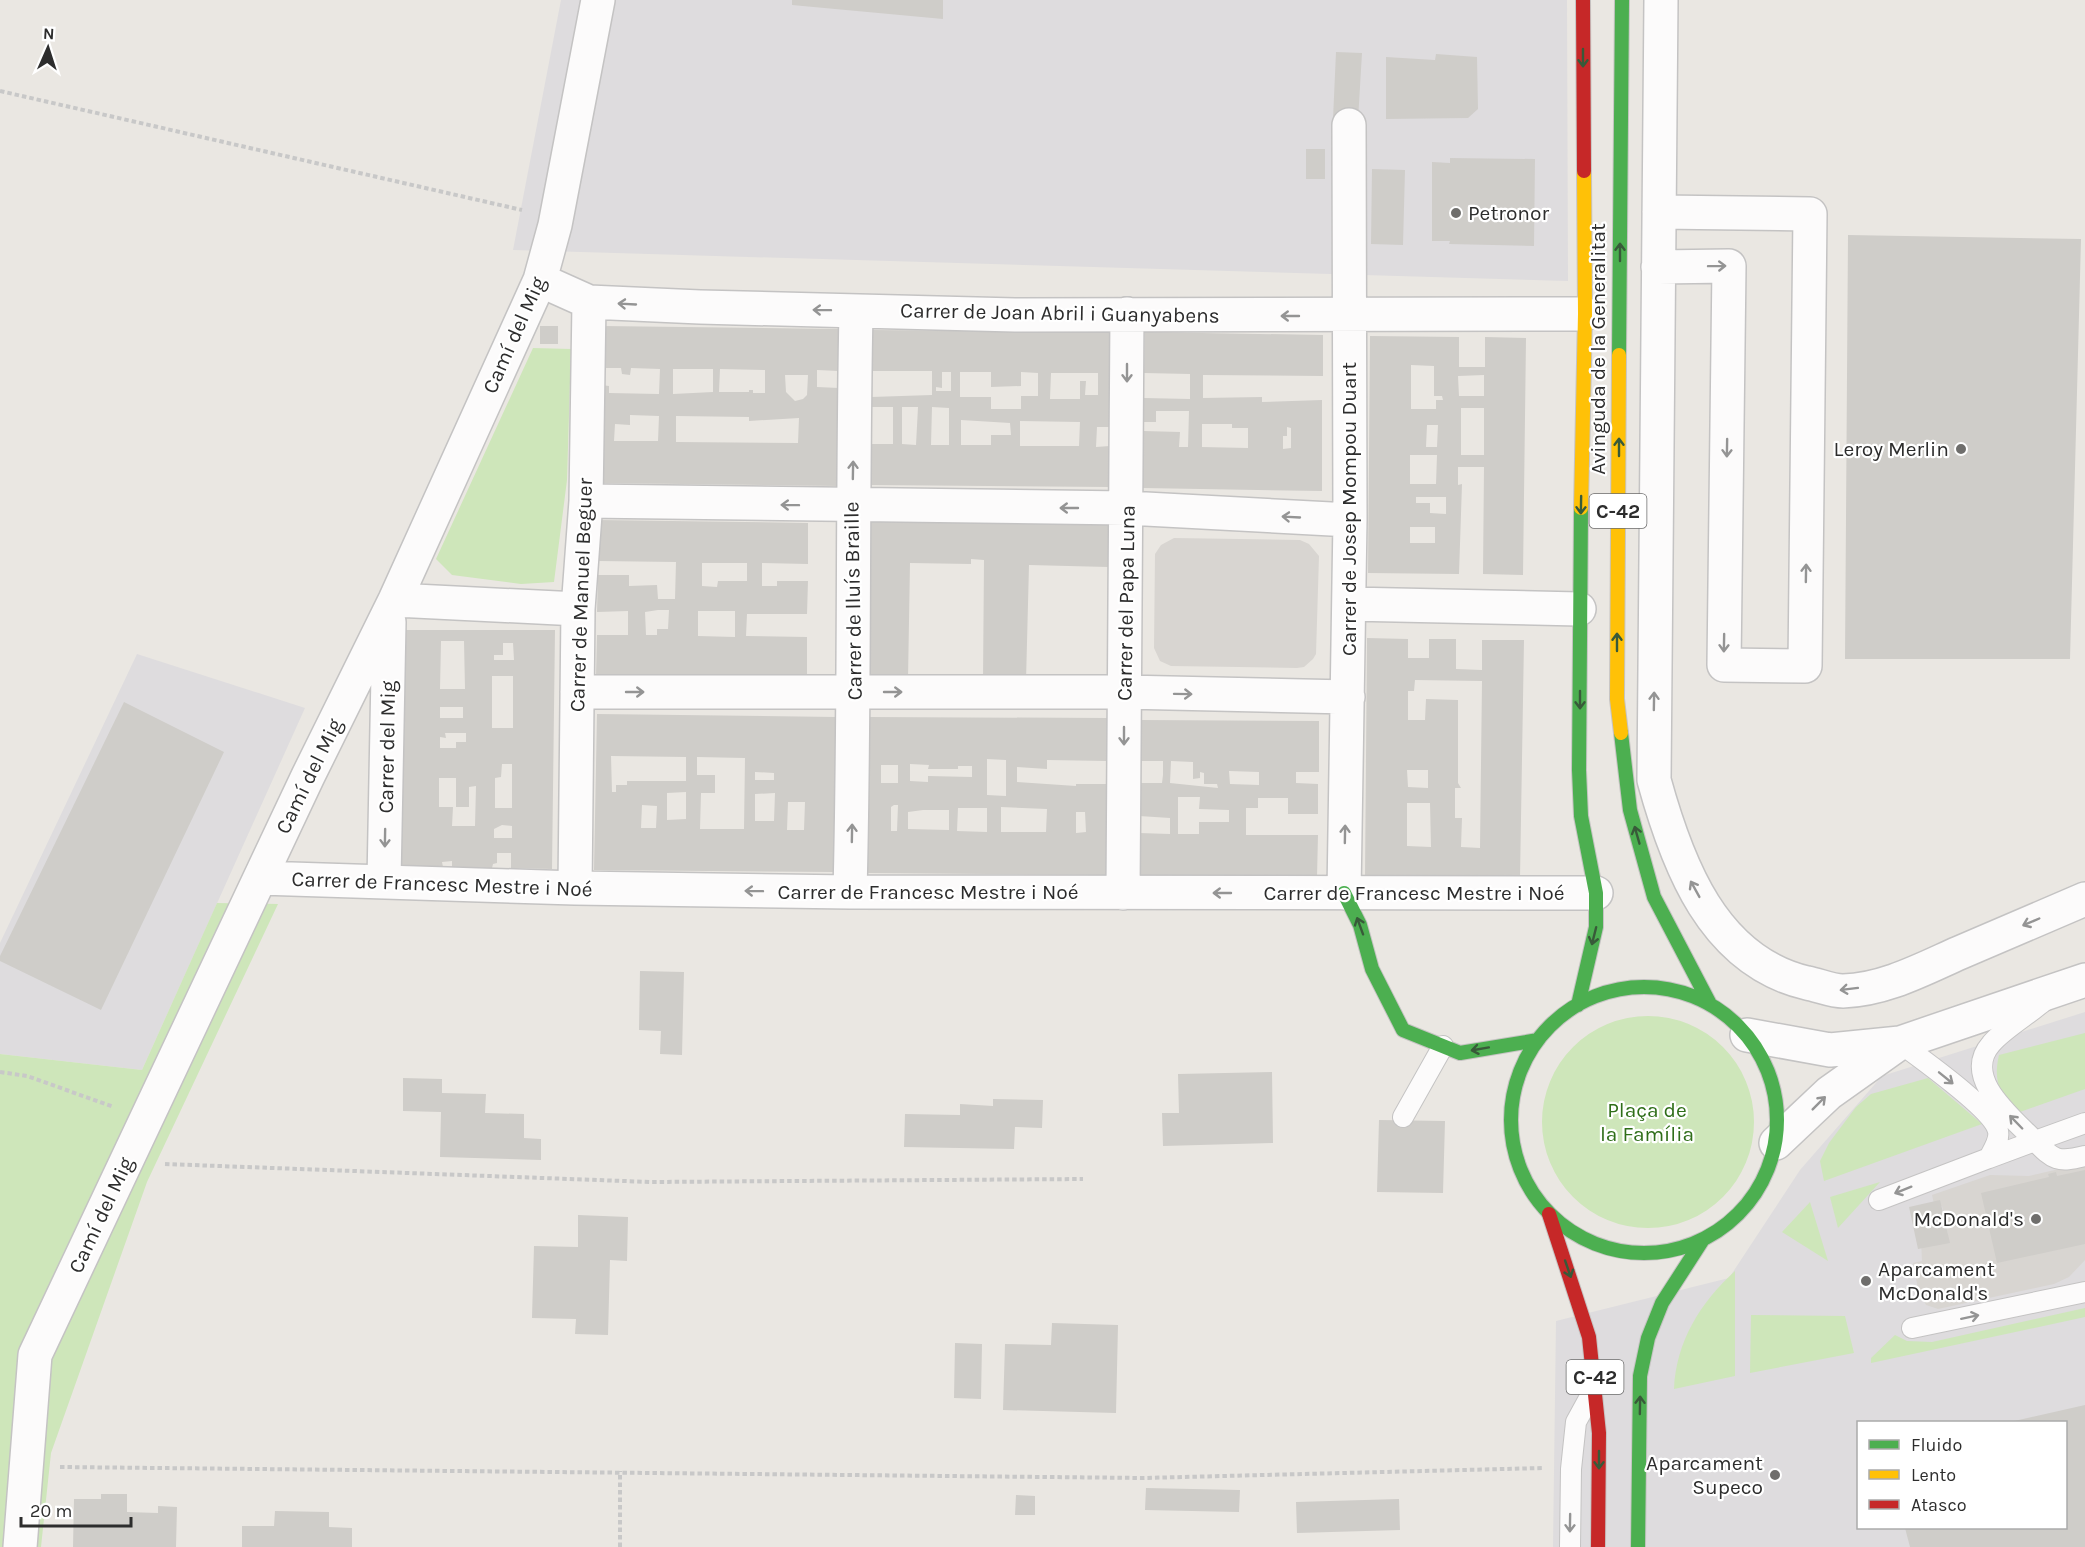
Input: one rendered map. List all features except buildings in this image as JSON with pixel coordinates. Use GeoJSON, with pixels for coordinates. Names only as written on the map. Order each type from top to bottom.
{"type":"FeatureCollection","features":[{"type":"Feature","properties":{"kind":"main road","name":"Avinguda de la Generalitat"},"geometry":{"type":"LineString","coordinates":[[1578,1005],[1596,927],[1596,893],[1581,805],[1579,609],[1585,314],[1583,0]]}},
{"type":"Feature","properties":{"kind":"main road","name":"Avinguda de la Generalitat"},"geometry":{"type":"LineString","coordinates":[[1622,0],[1617,699],[1630,810],[1654,897],[1710,1004]]}},
{"type":"Feature","properties":{"kind":"main road"},"geometry":{"type":"LineString","coordinates":[[1344,892],[1360,925],[1372,969],[1403,1030],[1460,1053],[1538,1040]]}},
{"type":"Feature","properties":{"kind":"main road","name":"C-42"},"geometry":{"type":"LineString","coordinates":[[1644,987],[1678,992],[1710,1004],[1747,1035],[1763,1059],[1773,1086],[1777,1105],[1776,1143],[1765,1178],[1745,1208],[1732,1221],[1702,1241],[1663,1252],[1621,1252],[1582,1238],[1549,1214],[1537,1200],[1519,1166],[1511,1129],[1514,1091],[1527,1056],[1550,1026],[1578,1005],[1621,989],[1644,987]]}},
{"type":"Feature","properties":{"kind":"main road","name":"C-42"},"geometry":{"type":"LineString","coordinates":[[1549,1214],[1582,1306],[1596,1386],[1599,1433],[1598,1547]]}},
{"type":"Feature","properties":{"kind":"main road","name":"C-42"},"geometry":{"type":"LineString","coordinates":[[1638,1547],[1640,1376],[1648,1338],[1662,1303],[1702,1241]]}},
{"type":"Feature","properties":{"kind":"street","name":"Camí del Mig"},"geometry":{"type":"LineString","coordinates":[[20,1547],[35,1355],[260,878],[392,606],[540,280],[555,225],[598,0]]}},
{"type":"Feature","properties":{"kind":"street"},"geometry":{"type":"LineString","coordinates":[[1661,0],[1654,780],[1668,829],[1685,872],[1710,915],[1746,955],[1791,979],[1842,991],[1894,981],[2085,899]]}},
{"type":"Feature","properties":{"kind":"street","name":"Carrer de Josep Mompou Duart"},"geometry":{"type":"LineString","coordinates":[[1344,892],[1350,520],[1349,125]]}},
{"type":"Feature","properties":{"kind":"street"},"geometry":{"type":"LineString","coordinates":[[1658,267],[1729,266],[1724,665],[1805,666],[1810,213],[1659,212]]}},
{"type":"Feature","properties":{"kind":"street","name":"Carrer de Joan Abril i Guanyabens"},"geometry":{"type":"LineString","coordinates":[[540,280],[589,302],[856,311],[1348,316],[1585,314]]}},
{"type":"Feature","properties":{"kind":"street","name":"Carrer de Manuel Beguer"},"geometry":{"type":"LineString","coordinates":[[575,888],[578,609],[586,501],[589,302]]}},
{"type":"Feature","properties":{"kind":"street","name":"Carrer de lluís Braille"},"geometry":{"type":"LineString","coordinates":[[850,892],[855,692],[852,506],[856,311]]}},
{"type":"Feature","properties":{"kind":"street","name":"Carrer del Papa Luna"},"geometry":{"type":"LineString","coordinates":[[1123,892],[1127,314]]}},
{"type":"Feature","properties":{"kind":"street"},"geometry":{"type":"LineString","coordinates":[[586,501],[1127,508],[1350,520]]}},
{"type":"Feature","properties":{"kind":"street"},"geometry":{"type":"LineString","coordinates":[[1349,604],[1579,609]]}},
{"type":"Feature","properties":{"kind":"street"},"geometry":{"type":"LineString","coordinates":[[392,606],[578,609]]}},
{"type":"Feature","properties":{"kind":"street","name":"Carrer del Mig"},"geometry":{"type":"LineString","coordinates":[[384,881],[392,606]]}},
{"type":"Feature","properties":{"kind":"street"},"geometry":{"type":"LineString","coordinates":[[577,692],[1124,692],[1348,697]]}},
{"type":"Feature","properties":{"kind":"street","name":"Carrer de Francesc Mestre i Noé"},"geometry":{"type":"LineString","coordinates":[[260,878],[575,888],[850,892],[1596,893]]}},
{"type":"Feature","properties":{"kind":"street"},"geometry":{"type":"LineString","coordinates":[[1747,1035],[1830,1050],[1900,1043],[2072,984]]}},
{"type":"Feature","properties":{"kind":"street"},"geometry":{"type":"LineString","coordinates":[[1776,1143],[1829,1093],[1900,1043]]}},
{"type":"Feature","properties":{"kind":"lane"},"geometry":{"type":"LineString","coordinates":[[2072,984],[1991,1043],[1984,1056],[1983,1081],[1996,1101],[2052,1158],[2060,1160],[2085,1156]]}},
{"type":"Feature","properties":{"kind":"lane"},"geometry":{"type":"LineString","coordinates":[[1900,1043],[1963,1092],[1990,1118],[1998,1131],[1997,1140],[1989,1158]]}},
{"type":"Feature","properties":{"kind":"lane"},"geometry":{"type":"LineString","coordinates":[[1403,1117],[1443,1046]]}},
{"type":"Feature","properties":{"kind":"lane"},"geometry":{"type":"LineString","coordinates":[[1879,1200],[2035,1140],[2085,1124]]}},
{"type":"Feature","properties":{"kind":"lane"},"geometry":{"type":"LineString","coordinates":[[2065,1296],[2085,1278]]}},
{"type":"Feature","properties":{"kind":"lane"},"geometry":{"type":"LineString","coordinates":[[1912,1328],[2085,1292]]}},
{"type":"Feature","properties":{"kind":"lane"},"geometry":{"type":"LineString","coordinates":[[1570,1547],[1571,1469],[1576,1422],[1596,1386]]}},
{"type":"Feature","properties":{"kind":"path"},"geometry":{"type":"LineString","coordinates":[[0,91],[529,211],[555,225]]}},
{"type":"Feature","properties":{"kind":"path"},"geometry":{"type":"LineString","coordinates":[[0,1072],[27,1076],[146,1119]]}},
{"type":"Feature","properties":{"kind":"path"},"geometry":{"type":"LineString","coordinates":[[125,1164],[651,1182],[1083,1179]]}},
{"type":"Feature","properties":{"kind":"path"},"geometry":{"type":"LineString","coordinates":[[27,1466],[1144,1478],[1571,1469]]}},
{"type":"Feature","properties":{"kind":"path"},"geometry":{"type":"LineString","coordinates":[[620,1471],[620,1547]]}},
{"type":"Feature","properties":{"kind":"shaded area"},"geometry":{"type":"Polygon","coordinates":[[[561,0],[1567,0],[1568,281],[513,250],[561,0]]]}},
{"type":"Feature","properties":{"kind":"shaded area"},"geometry":{"type":"Polygon","coordinates":[[[1174,538],[1300,540],[1309,544],[1319,556],[1316,654],[1313,659],[1304,667],[1297,668],[1171,666],[1160,661],[1154,648],[1155,554],[1161,545],[1174,538]]]}},
{"type":"Feature","properties":{"kind":"shaded area"},"geometry":{"type":"Polygon","coordinates":[[[137,654],[305,708],[142,1070],[0,1054],[0,943],[137,654]]]}},
{"type":"Feature","properties":{"kind":"shaded area"},"geometry":{"type":"Polygon","coordinates":[[[2085,1012],[2085,1547],[1553,1547],[1556,1321],[1729,1278],[1800,1170],[1882,1076],[2085,1012]]]}},
{"type":"Feature","properties":{"kind":"shaded area"},"geometry":{"type":"Polygon","coordinates":[[[2085,1163],[2085,1260],[2069,1277],[2054,1284],[1938,1309],[1926,1305],[1918,1289],[1913,1263],[1922,1261],[1921,1240],[1948,1235],[1942,1206],[1935,1208],[1932,1195],[1990,1175],[2029,1176],[2085,1163]]]}},
{"type":"Feature","properties":{"kind":"green space"},"geometry":{"type":"Polygon","coordinates":[[[533,348],[571,349],[567,480],[554,582],[521,584],[452,575],[436,559],[533,348]]]}},
{"type":"Feature","properties":{"kind":"green space"},"geometry":{"type":"Polygon","coordinates":[[[217,903],[278,904],[147,1182],[51,1453],[41,1547],[0,1547],[0,1054],[142,1070],[217,903]]]}},
{"type":"Feature","properties":{"kind":"green space","name":"Plaça de la Família"},"geometry":{"type":"Polygon","coordinates":[[[1648,1016],[1679,1021],[1707,1034],[1723,1047],[1736,1063],[1749,1091],[1754,1122],[1749,1153],[1736,1181],[1723,1197],[1707,1210],[1679,1223],[1648,1228],[1617,1223],[1589,1210],[1573,1197],[1560,1181],[1547,1153],[1542,1122],[1547,1091],[1560,1063],[1573,1047],[1589,1034],[1617,1021],[1648,1016]]]}},
{"type":"Feature","properties":{"kind":"green space"},"geometry":{"type":"Polygon","coordinates":[[[2085,1033],[2085,1089],[2020,1112],[2007,1100],[1997,1080],[1999,1055],[2085,1033]]]}},
{"type":"Feature","properties":{"kind":"green space"},"geometry":{"type":"Polygon","coordinates":[[[1928,1078],[1982,1124],[1824,1181],[1820,1161],[1829,1143],[1856,1107],[1871,1094],[1928,1078]]]}},
{"type":"Feature","properties":{"kind":"green space"},"geometry":{"type":"Polygon","coordinates":[[[1880,1182],[1838,1228],[1830,1197],[1880,1182]]]}},
{"type":"Feature","properties":{"kind":"green space"},"geometry":{"type":"Polygon","coordinates":[[[1810,1202],[1828,1261],[1782,1232],[1810,1202]]]}},
{"type":"Feature","properties":{"kind":"green space"},"geometry":{"type":"Polygon","coordinates":[[[1735,1271],[1735,1376],[1674,1389],[1680,1355],[1692,1324],[1711,1296],[1735,1271]]]}},
{"type":"Feature","properties":{"kind":"green space"},"geometry":{"type":"Polygon","coordinates":[[[2085,1308],[2085,1317],[1871,1363],[1871,1358],[1895,1335],[1907,1341],[1932,1342],[2085,1308]]]}},
{"type":"Feature","properties":{"kind":"green space"},"geometry":{"type":"Polygon","coordinates":[[[1751,1315],[1845,1316],[1854,1353],[1750,1373],[1751,1315]]]}},
{"type":"Feature","properties":{"kind":"traffic: fast"},"geometry":{"type":"LineString","coordinates":[[1619,355],[1622,0]]}},
{"type":"Feature","properties":{"kind":"traffic: fast"},"geometry":{"type":"LineString","coordinates":[[1578,1005],[1596,927],[1596,893],[1581,816],[1579,770],[1581,508]]}},
{"type":"Feature","properties":{"kind":"traffic: fast"},"geometry":{"type":"LineString","coordinates":[[1621,733],[1630,810],[1654,897],[1710,1004]]}},
{"type":"Feature","properties":{"kind":"traffic: fast"},"geometry":{"type":"LineString","coordinates":[[1344,893],[1360,925],[1372,969],[1403,1030],[1460,1053],[1538,1040]]}},
{"type":"Feature","properties":{"kind":"traffic: fast"},"geometry":{"type":"LineString","coordinates":[[1631,987],[1657,987],[1695,997],[1718,1009],[1738,1026],[1755,1046],[1767,1069],[1775,1094],[1777,1120],[1775,1146],[1767,1171],[1755,1194],[1738,1214],[1718,1231],[1695,1243],[1670,1251],[1631,1253],[1605,1247],[1581,1237],[1560,1223],[1541,1204],[1527,1183],[1517,1159],[1511,1133],[1511,1107],[1517,1081],[1527,1057],[1541,1036],[1560,1017],[1581,1003],[1605,993],[1631,987]]}},
{"type":"Feature","properties":{"kind":"traffic: fast"},"geometry":{"type":"LineString","coordinates":[[1638,1547],[1640,1376],[1648,1338],[1662,1303],[1702,1241]]}},
{"type":"Feature","properties":{"kind":"traffic: slow"},"geometry":{"type":"LineString","coordinates":[[1581,508],[1585,314],[1584,171]]}},
{"type":"Feature","properties":{"kind":"traffic: slow"},"geometry":{"type":"LineString","coordinates":[[1619,355],[1617,699],[1621,733]]}},
{"type":"Feature","properties":{"kind":"traffic: jam"},"geometry":{"type":"LineString","coordinates":[[1583,0],[1584,171]]}},
{"type":"Feature","properties":{"kind":"traffic: jam"},"geometry":{"type":"LineString","coordinates":[[1549,1214],[1589,1337],[1599,1433],[1598,1547]]}},
{"type":"Feature","properties":{"kind":"place","name":"Petronor"},"geometry":{"type":"Point","coordinates":[1456,213]}},
{"type":"Feature","properties":{"kind":"place","name":"Leroy Merlin"},"geometry":{"type":"Point","coordinates":[1961,449]}},
{"type":"Feature","properties":{"kind":"place","name":"McDonald's"},"geometry":{"type":"Point","coordinates":[2036,1219]}},
{"type":"Feature","properties":{"kind":"place","name":"Aparcament McDonald's"},"geometry":{"type":"Point","coordinates":[1866,1281]}},
{"type":"Feature","properties":{"kind":"place","name":"Aparcament Supeco"},"geometry":{"type":"Point","coordinates":[1775,1475]}}]}
